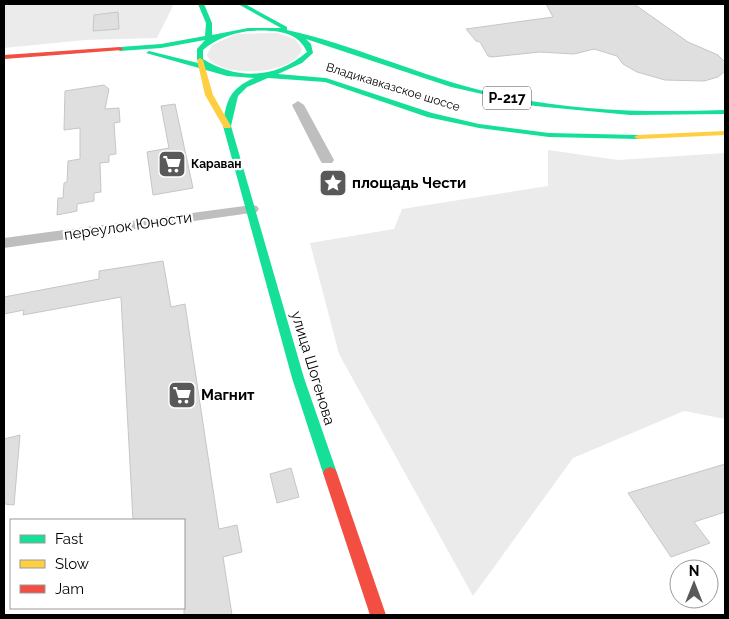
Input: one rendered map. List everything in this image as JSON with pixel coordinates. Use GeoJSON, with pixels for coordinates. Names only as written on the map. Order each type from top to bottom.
{"type":"FeatureCollection","features":[{"type":"Feature","properties":{"kind":"main road"},"geometry":{"type":"LineString","coordinates":[[201,4],[209,23],[208,40],[199,52],[203,65],[203,77],[219,116],[227,126]]}},
{"type":"Feature","properties":{"kind":"main road","name":"Владикавказское шоссе"},"geometry":{"type":"LineString","coordinates":[[241,4],[294,33],[318,39],[452,85],[534,103],[637,115],[725,112]]}},
{"type":"Feature","properties":{"kind":"main road","name":"Р-217"},"geometry":{"type":"LineString","coordinates":[[203,65],[237,75],[268,75],[288,70],[307,58],[311,52],[310,45],[294,33],[256,28],[208,40]]}},
{"type":"Feature","properties":{"kind":"main road"},"geometry":{"type":"LineString","coordinates":[[4,57],[126,49],[208,40]]}},
{"type":"Feature","properties":{"kind":"main road"},"geometry":{"type":"LineString","coordinates":[[126,49],[203,65]]}},
{"type":"Feature","properties":{"kind":"main road"},"geometry":{"type":"LineString","coordinates":[[227,126],[228,105],[231,96],[241,88],[268,75]]}},
{"type":"Feature","properties":{"kind":"main road","name":"Владикавказское шоссе"},"geometry":{"type":"LineString","coordinates":[[268,75],[324,80],[431,116],[473,125],[518,131],[605,137],[725,133]]}},
{"type":"Feature","properties":{"kind":"main road","name":"улица Шогенова"},"geometry":{"type":"LineString","coordinates":[[227,126],[252,209],[298,378],[378,615]]}},
{"type":"Feature","properties":{"kind":"street"},"geometry":{"type":"LineString","coordinates":[[295,105],[323,160]]}},
{"type":"Feature","properties":{"kind":"street","name":"переулок Юности"},"geometry":{"type":"LineString","coordinates":[[4,243],[252,209]]}},
{"type":"Feature","properties":{"kind":"shaded area"},"geometry":{"type":"Polygon","coordinates":[[[4,4],[174,4],[157,38],[85,40],[4,48],[4,4]]]}},
{"type":"Feature","properties":{"kind":"shaded area"},"geometry":{"type":"Polygon","coordinates":[[[277,33],[295,39],[302,49],[296,58],[272,69],[240,71],[225,68],[214,63],[207,55],[212,45],[236,34],[277,33]]]}},
{"type":"Feature","properties":{"kind":"shaded area"},"geometry":{"type":"Polygon","coordinates":[[[548,150],[618,160],[725,153],[725,419],[684,411],[573,458],[473,596],[339,354],[310,243],[394,229],[402,209],[548,186],[548,150]]]}},
{"type":"Feature","properties":{"kind":"building"},"geometry":{"type":"Polygon","coordinates":[[[546,4],[634,4],[688,42],[718,55],[725,62],[725,71],[718,77],[704,81],[665,80],[637,72],[623,64],[617,56],[594,49],[574,54],[540,52],[492,57],[488,56],[480,42],[476,41],[466,29],[553,17],[546,4]]]}},
{"type":"Feature","properties":{"kind":"building"},"geometry":{"type":"Polygon","coordinates":[[[118,12],[119,29],[93,31],[94,15],[118,12]]]}},
{"type":"Feature","properties":{"kind":"building"},"geometry":{"type":"Polygon","coordinates":[[[104,85],[109,89],[105,109],[119,108],[120,122],[114,123],[116,154],[109,155],[109,162],[100,163],[101,192],[94,193],[94,201],[77,204],[77,211],[57,215],[58,198],[63,198],[64,183],[67,182],[68,161],[80,159],[80,128],[64,130],[65,91],[104,85]]]}},
{"type":"Feature","properties":{"kind":"building"},"geometry":{"type":"Polygon","coordinates":[[[175,104],[193,188],[153,195],[147,152],[169,148],[161,106],[175,104]]]}},
{"type":"Feature","properties":{"kind":"building"},"geometry":{"type":"Polygon","coordinates":[[[163,261],[171,307],[185,304],[219,529],[237,525],[242,552],[223,557],[232,615],[184,615],[185,519],[133,519],[121,297],[23,315],[24,310],[4,314],[4,297],[99,279],[99,271],[163,261]]]}},
{"type":"Feature","properties":{"kind":"building"},"geometry":{"type":"Polygon","coordinates":[[[20,435],[14,505],[4,504],[4,439],[20,435]]]}},
{"type":"Feature","properties":{"kind":"building"},"geometry":{"type":"Polygon","coordinates":[[[725,464],[725,512],[694,522],[710,543],[671,557],[628,493],[725,464]]]}},
{"type":"Feature","properties":{"kind":"building"},"geometry":{"type":"Polygon","coordinates":[[[291,468],[299,497],[277,503],[270,474],[291,468]]]}},
{"type":"Feature","properties":{"kind":"traffic: fast"},"geometry":{"type":"LineString","coordinates":[[201,4],[209,23],[208,41]]}},
{"type":"Feature","properties":{"kind":"traffic: fast"},"geometry":{"type":"LineString","coordinates":[[241,4],[285,28]]}},
{"type":"Feature","properties":{"kind":"traffic: fast"},"geometry":{"type":"LineString","coordinates":[[256,29],[289,32],[302,39],[311,52],[300,62],[287,69],[257,76],[227,73],[213,68],[200,60],[200,49],[219,36],[241,30],[256,29]]}},
{"type":"Feature","properties":{"kind":"traffic: fast"},"geometry":{"type":"LineString","coordinates":[[120,49],[161,46],[222,35]]}},
{"type":"Feature","properties":{"kind":"traffic: fast"},"geometry":{"type":"LineString","coordinates":[[298,35],[318,39],[473,91],[535,104],[630,113],[725,112]]}},
{"type":"Feature","properties":{"kind":"traffic: fast"},"geometry":{"type":"LineString","coordinates":[[149,53],[209,68]]}},
{"type":"Feature","properties":{"kind":"traffic: fast"},"geometry":{"type":"LineString","coordinates":[[273,73],[238,90],[231,103],[227,126],[298,378],[330,473]]}},
{"type":"Feature","properties":{"kind":"traffic: fast"},"geometry":{"type":"LineString","coordinates":[[261,75],[326,80],[430,115],[479,126],[549,135],[638,137]]}},
{"type":"Feature","properties":{"kind":"traffic: slow"},"geometry":{"type":"LineString","coordinates":[[200,60],[209,95],[227,126]]}},
{"type":"Feature","properties":{"kind":"traffic: slow"},"geometry":{"type":"LineString","coordinates":[[638,137],[725,133]]}},
{"type":"Feature","properties":{"kind":"traffic: jam"},"geometry":{"type":"LineString","coordinates":[[4,57],[120,49]]}},
{"type":"Feature","properties":{"kind":"traffic: jam"},"geometry":{"type":"LineString","coordinates":[[330,473],[378,615]]}},
{"type":"Feature","properties":{"kind":"place","name":"Караван"},"geometry":{"type":"Point","coordinates":[172,164]}},
{"type":"Feature","properties":{"kind":"place","name":"площадь Чести"},"geometry":{"type":"Point","coordinates":[333,183]}},
{"type":"Feature","properties":{"kind":"place","name":"Магнит"},"geometry":{"type":"Point","coordinates":[182,395]}}]}
